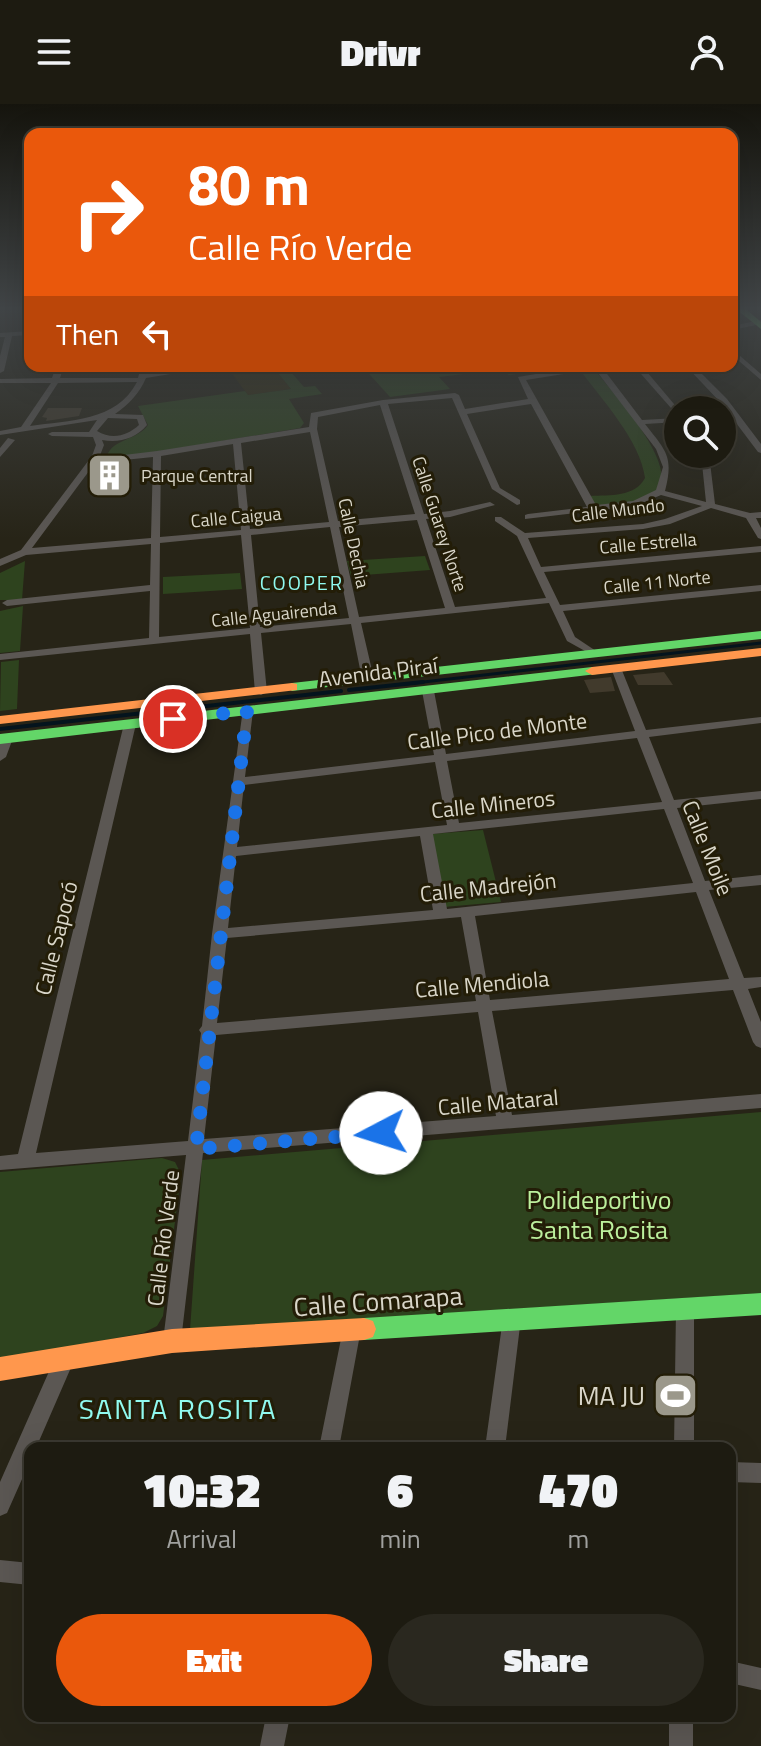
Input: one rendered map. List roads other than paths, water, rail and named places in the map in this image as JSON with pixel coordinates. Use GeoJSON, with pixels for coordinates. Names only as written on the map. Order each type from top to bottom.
{"type":"FeatureCollection","features":[{"type":"Feature","properties":{"kind":"main road","name":"Avenida Piraí"},"geometry":{"type":"LineString","coordinates":[[2,732],[261,692],[428,691],[616,668],[761,635]]}},
{"type":"Feature","properties":{"kind":"main road","name":"Avenida Piraí"},"geometry":{"type":"LineString","coordinates":[[2,732],[130,724],[247,711],[342,691],[368,679],[568,648],[594,653],[761,652]]}},
{"type":"Feature","properties":{"kind":"main road","name":"Calle Comarapa"},"geometry":{"type":"LineString","coordinates":[[0,1369],[172,1341],[761,1304]]}},
{"type":"Feature","properties":{"kind":"street"},"geometry":{"type":"LineString","coordinates":[[23,430],[53,386]]}},
{"type":"Feature","properties":{"kind":"street"},"geometry":{"type":"LineString","coordinates":[[0,563],[24,552],[95,458],[100,445],[95,435],[96,424],[132,398],[138,386]]}},
{"type":"Feature","properties":{"kind":"street"},"geometry":{"type":"LineString","coordinates":[[526,386],[593,509]]}},
{"type":"Feature","properties":{"kind":"street"},"geometry":{"type":"LineString","coordinates":[[612,386],[665,459],[666,475],[660,492]]}},
{"type":"Feature","properties":{"kind":"street"},"geometry":{"type":"LineString","coordinates":[[383,402],[444,394],[457,396],[496,489],[531,511],[522,535]]}},
{"type":"Feature","properties":{"kind":"street"},"geometry":{"type":"LineString","coordinates":[[95,458],[143,425],[132,398]]}},
{"type":"Feature","properties":{"kind":"street"},"geometry":{"type":"LineString","coordinates":[[463,412],[533,401]]}},
{"type":"Feature","properties":{"kind":"street","name":"Calle Dechia"},"geometry":{"type":"LineString","coordinates":[[368,679],[313,429],[315,414],[383,402]]}},
{"type":"Feature","properties":{"kind":"street","name":"Calle Guarey Norte"},"geometry":{"type":"LineString","coordinates":[[383,402],[451,610]]}},
{"type":"Feature","properties":{"kind":"street"},"geometry":{"type":"LineString","coordinates":[[0,442],[108,416],[140,417]]}},
{"type":"Feature","properties":{"kind":"street"},"geometry":{"type":"LineString","coordinates":[[736,416],[758,440],[761,450]]}},
{"type":"Feature","properties":{"kind":"street"},"geometry":{"type":"LineString","coordinates":[[641,422],[664,419]]}},
{"type":"Feature","properties":{"kind":"street"},"geometry":{"type":"LineString","coordinates":[[95,458],[157,454],[313,429]]}},
{"type":"Feature","properties":{"kind":"street"},"geometry":{"type":"LineString","coordinates":[[0,433],[49,430],[118,438],[131,435]]}},
{"type":"Feature","properties":{"kind":"street"},"geometry":{"type":"LineString","coordinates":[[0,454],[11,440]]}},
{"type":"Feature","properties":{"kind":"street"},"geometry":{"type":"LineString","coordinates":[[237,442],[261,692]]}},
{"type":"Feature","properties":{"kind":"street"},"geometry":{"type":"LineString","coordinates":[[154,642],[157,454]]}},
{"type":"Feature","properties":{"kind":"street"},"geometry":{"type":"LineString","coordinates":[[707,468],[711,505]]}},
{"type":"Feature","properties":{"kind":"street"},"geometry":{"type":"LineString","coordinates":[[496,489],[486,511],[522,535],[554,605],[568,648]]}},
{"type":"Feature","properties":{"kind":"street"},"geometry":{"type":"LineString","coordinates":[[522,504],[557,512],[593,509],[635,503],[660,492],[756,516],[761,536]]}},
{"type":"Feature","properties":{"kind":"street","name":"Calle Caigua"},"geometry":{"type":"LineString","coordinates":[[24,552],[420,517],[450,514],[491,504],[522,504]]}},
{"type":"Feature","properties":{"kind":"street","name":"Calle Mundo"},"geometry":{"type":"LineString","coordinates":[[522,535],[654,524],[681,518],[711,505]]}},
{"type":"Feature","properties":{"kind":"street","name":"Calle Caigua"},"geometry":{"type":"LineString","coordinates":[[450,514],[513,521],[557,512]]}},
{"type":"Feature","properties":{"kind":"street","name":"Calle Estrella"},"geometry":{"type":"LineString","coordinates":[[537,570],[761,549]]}},
{"type":"Feature","properties":{"kind":"street"},"geometry":{"type":"LineString","coordinates":[[7,603],[154,588]]}},
{"type":"Feature","properties":{"kind":"street","name":"Calle 11 Norte"},"geometry":{"type":"LineString","coordinates":[[554,605],[761,588]]}},
{"type":"Feature","properties":{"kind":"street","name":"Calle Aguairenda"},"geometry":{"type":"LineString","coordinates":[[0,657],[451,610],[554,605]]}},
{"type":"Feature","properties":{"kind":"street","name":"Calle Moile"},"geometry":{"type":"LineString","coordinates":[[616,668],[761,1042]]}},
{"type":"Feature","properties":{"kind":"street"},"geometry":{"type":"LineString","coordinates":[[428,691],[454,829]]}},
{"type":"Feature","properties":{"kind":"street","name":"Calle Río Verde"},"geometry":{"type":"LineString","coordinates":[[172,1341],[247,711]]}},
{"type":"Feature","properties":{"kind":"street","name":"Calle Pico de Monte"},"geometry":{"type":"LineString","coordinates":[[239,782],[761,720]]}},
{"type":"Feature","properties":{"kind":"street","name":"Calle Sapocó"},"geometry":{"type":"LineString","coordinates":[[25,1162],[130,724]]}},
{"type":"Feature","properties":{"kind":"street"},"geometry":{"type":"LineString","coordinates":[[0,757],[2,732]]}},
{"type":"Feature","properties":{"kind":"street","name":"Calle Mineros"},"geometry":{"type":"LineString","coordinates":[[230,852],[761,795]]}},
{"type":"Feature","properties":{"kind":"street"},"geometry":{"type":"LineString","coordinates":[[426,831],[441,914]]}},
{"type":"Feature","properties":{"kind":"street","name":"Calle Madrejón"},"geometry":{"type":"LineString","coordinates":[[219,934],[467,912],[761,880]]}},
{"type":"Feature","properties":{"kind":"street"},"geometry":{"type":"LineString","coordinates":[[467,912],[505,1123]]}},
{"type":"Feature","properties":{"kind":"street","name":"Calle Mendiola"},"geometry":{"type":"LineString","coordinates":[[207,1030],[761,982]]}},
{"type":"Feature","properties":{"kind":"street","name":"Calle Mataral"},"geometry":{"type":"LineString","coordinates":[[0,1163],[761,1101]]}},
{"type":"Feature","properties":{"kind":"street"},"geometry":{"type":"LineString","coordinates":[[684,1442],[685,1309]]}},
{"type":"Feature","properties":{"kind":"street"},"geometry":{"type":"LineString","coordinates":[[496,1442],[512,1318]]}},
{"type":"Feature","properties":{"kind":"street"},"geometry":{"type":"LineString","coordinates":[[330,1442],[352,1329]]}},
{"type":"Feature","properties":{"kind":"street"},"geometry":{"type":"LineString","coordinates":[[28,1442],[66,1356]]}},
{"type":"Feature","properties":{"kind":"street"},"geometry":{"type":"LineString","coordinates":[[0,1506],[24,1451]]}},
{"type":"Feature","properties":{"kind":"street"},"geometry":{"type":"LineString","coordinates":[[736,1472],[761,1473]]}},
{"type":"Feature","properties":{"kind":"street"},"geometry":{"type":"LineString","coordinates":[[0,1571],[24,1573]]}},
{"type":"Feature","properties":{"kind":"street"},"geometry":{"type":"LineString","coordinates":[[736,1673],[761,1679]]}},
{"type":"Feature","properties":{"kind":"street"},"geometry":{"type":"LineString","coordinates":[[272,1746],[277,1722]]}},
{"type":"Feature","properties":{"kind":"street"},"geometry":{"type":"LineString","coordinates":[[681,1722],[681,1746]]}},
{"type":"Feature","properties":{"kind":"waterway"},"geometry":{"type":"LineString","coordinates":[[406,684],[761,643]]}},
{"type":"Feature","properties":{"kind":"waterway"},"geometry":{"type":"LineString","coordinates":[[349,690],[423,682]]}},
{"type":"Feature","properties":{"kind":"waterway"},"geometry":{"type":"LineString","coordinates":[[0,729],[341,691]]}},
{"type":"Feature","properties":{"kind":"place","name":"Parque Central"},"geometry":{"type":"Point","coordinates":[110,475]}},
{"type":"Feature","properties":{"kind":"place","name":"MA JU"},"geometry":{"type":"Point","coordinates":[676,1395]}},
{"type":"Feature","properties":{"kind":"district","name":"COOPER"},"geometry":{"type":"Point","coordinates":[302,582]}},
{"type":"Feature","properties":{"kind":"district","name":"SANTA ROSITA"},"geometry":{"type":"Point","coordinates":[178,1408]}},
{"type":"Feature","properties":{"kind":"park label","name":"Polideportivo Santa Rosita"},"geometry":{"type":"Point","coordinates":[599,1214]}}]}
